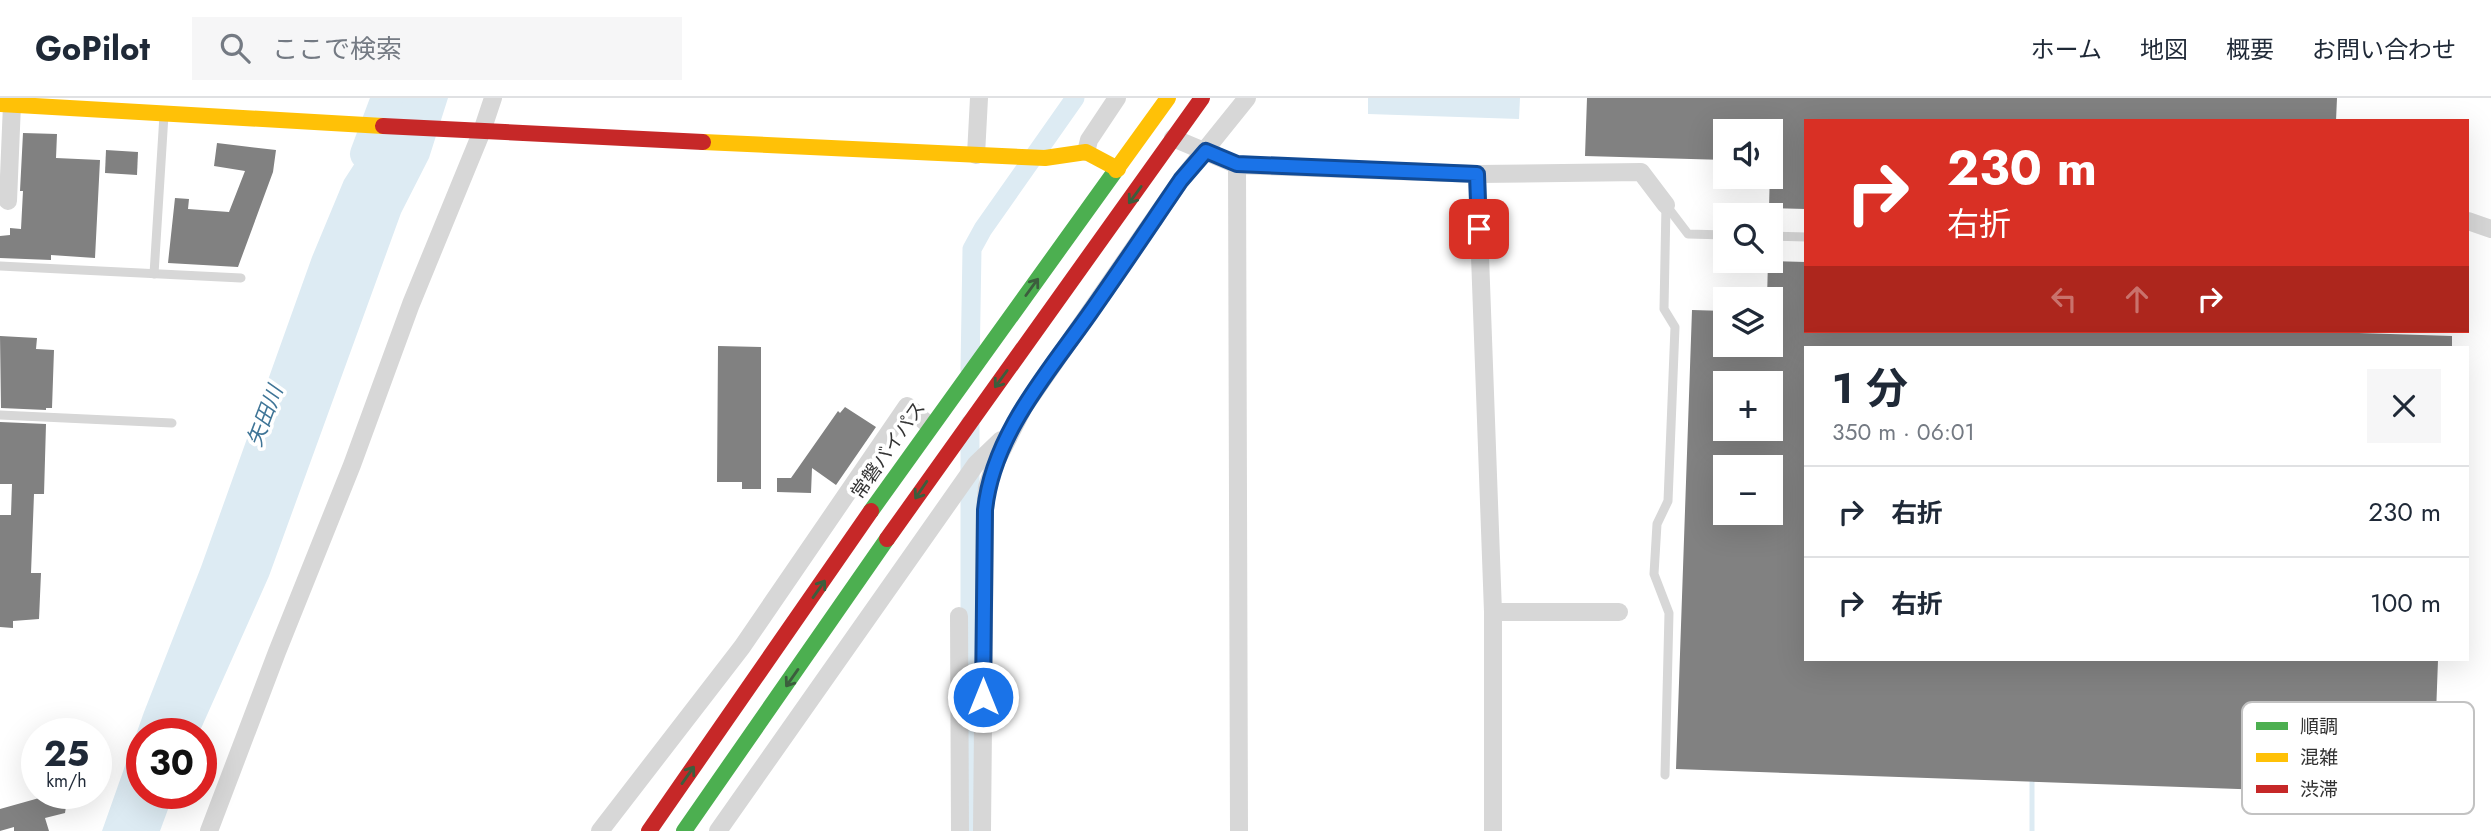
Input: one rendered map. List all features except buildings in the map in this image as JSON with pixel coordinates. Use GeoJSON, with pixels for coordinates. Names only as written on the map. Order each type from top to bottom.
{"type":"FeatureCollection","features":[{"type":"Feature","properties":{"kind":"main road","name":"常磐バイパス"},"geometry":{"type":"LineString","coordinates":[[649,831],[930,426],[1168,98]]}},
{"type":"Feature","properties":{"kind":"main road"},"geometry":{"type":"LineString","coordinates":[[684,831],[960,434],[1202,98]]}},
{"type":"Feature","properties":{"kind":"main road"},"geometry":{"type":"LineString","coordinates":[[6,104],[157,108],[352,125],[1017,157],[1045,158],[1086,152],[1118,169]]}},
{"type":"Feature","properties":{"kind":"street"},"geometry":{"type":"LineString","coordinates":[[209,831],[493,98]]}},
{"type":"Feature","properties":{"kind":"street"},"geometry":{"type":"LineString","coordinates":[[976,155],[979,98]]}},
{"type":"Feature","properties":{"kind":"street"},"geometry":{"type":"LineString","coordinates":[[1086,152],[1089,140],[1117,98]]}},
{"type":"Feature","properties":{"kind":"street"},"geometry":{"type":"LineString","coordinates":[[982,831],[987,487],[1010,431],[1024,407],[1181,180],[1247,98]]}},
{"type":"Feature","properties":{"kind":"street"},"geometry":{"type":"LineString","coordinates":[[6,104],[8,201]]}},
{"type":"Feature","properties":{"kind":"street"},"geometry":{"type":"LineString","coordinates":[[1173,138],[1237,164],[1477,174],[1640,173],[1666,205]]}},
{"type":"Feature","properties":{"kind":"street"},"geometry":{"type":"LineString","coordinates":[[1237,164],[1239,831]]}},
{"type":"Feature","properties":{"kind":"street"},"geometry":{"type":"LineString","coordinates":[[1477,174],[1493,612],[1493,831]]}},
{"type":"Feature","properties":{"kind":"street"},"geometry":{"type":"LineString","coordinates":[[2469,221],[2491,229]]}},
{"type":"Feature","properties":{"kind":"street"},"geometry":{"type":"LineString","coordinates":[[600,831],[742,647],[907,406],[930,426]]}},
{"type":"Feature","properties":{"kind":"street"},"geometry":{"type":"LineString","coordinates":[[718,831],[976,464],[1010,431]]}},
{"type":"Feature","properties":{"kind":"street"},"geometry":{"type":"LineString","coordinates":[[1493,612],[1619,612]]}},
{"type":"Feature","properties":{"kind":"street"},"geometry":{"type":"LineString","coordinates":[[959,616],[960,831]]}},
{"type":"Feature","properties":{"kind":"lane"},"geometry":{"type":"LineString","coordinates":[[154,274],[157,108]]}},
{"type":"Feature","properties":{"kind":"lane"},"geometry":{"type":"LineString","coordinates":[[1666,205],[1688,234],[1713,235]]}},
{"type":"Feature","properties":{"kind":"lane"},"geometry":{"type":"LineString","coordinates":[[1665,775],[1669,613],[1654,574],[1657,524],[1668,502],[1675,327],[1664,309],[1666,205]]}},
{"type":"Feature","properties":{"kind":"lane"},"geometry":{"type":"LineString","coordinates":[[1783,236],[1804,237]]}},
{"type":"Feature","properties":{"kind":"lane"},"geometry":{"type":"LineString","coordinates":[[0,265],[241,278]]}},
{"type":"Feature","properties":{"kind":"lane"},"geometry":{"type":"LineString","coordinates":[[0,415],[172,423]]}},
{"type":"Feature","properties":{"kind":"water"},"geometry":{"type":"Polygon","coordinates":[[[387,98],[448,98],[429,158],[401,213],[269,576],[206,718],[142,718],[201,567],[312,257],[344,180],[377,129],[387,98]]]}},
{"type":"Feature","properties":{"kind":"water"},"geometry":{"type":"Polygon","coordinates":[[[1368,98],[1520,98],[1519,119],[1368,114],[1368,98]]]}},
{"type":"Feature","properties":{"kind":"water"},"geometry":{"type":"Polygon","coordinates":[[[126,763],[126,809],[168,809],[160,831],[102,831],[112,809],[126,763]]]}},
{"type":"Feature","properties":{"kind":"waterway","name":"矢田川"},"geometry":{"type":"LineString","coordinates":[[366,154],[387,98]]}},
{"type":"Feature","properties":{"kind":"waterway"},"geometry":{"type":"LineString","coordinates":[[970,370],[972,249],[983,229],[1075,98]]}},
{"type":"Feature","properties":{"kind":"waterway"},"geometry":{"type":"LineString","coordinates":[[2036,333],[2036,346]]}},
{"type":"Feature","properties":{"kind":"waterway"},"geometry":{"type":"LineString","coordinates":[[970,424],[970,831]]}},
{"type":"Feature","properties":{"kind":"waterway"},"geometry":{"type":"LineString","coordinates":[[2032,775],[2032,831]]}},
{"type":"Feature","properties":{"kind":"traffic: fast"},"geometry":{"type":"LineString","coordinates":[[871,511],[1116,170]]}},
{"type":"Feature","properties":{"kind":"traffic: fast"},"geometry":{"type":"LineString","coordinates":[[684,831],[887,539]]}},
{"type":"Feature","properties":{"kind":"traffic: slow"},"geometry":{"type":"LineString","coordinates":[[1116,170],[1168,98]]}},
{"type":"Feature","properties":{"kind":"traffic: slow"},"geometry":{"type":"LineString","coordinates":[[0,104],[383,126]]}},
{"type":"Feature","properties":{"kind":"traffic: slow"},"geometry":{"type":"LineString","coordinates":[[703,142],[1045,158],[1086,152],[1118,169]]}},
{"type":"Feature","properties":{"kind":"traffic: jam"},"geometry":{"type":"LineString","coordinates":[[887,539],[1202,98]]}},
{"type":"Feature","properties":{"kind":"traffic: jam"},"geometry":{"type":"LineString","coordinates":[[383,126],[703,142]]}},
{"type":"Feature","properties":{"kind":"traffic: jam"},"geometry":{"type":"LineString","coordinates":[[649,831],[871,511]]}},
{"type":"Feature","properties":{"kind":"route"},"geometry":{"type":"LineString","coordinates":[[983,697],[985,510],[987,487],[994,466],[1024,407],[1181,180],[1206,151],[1237,164],[1477,174],[1479,229]]}}]}
